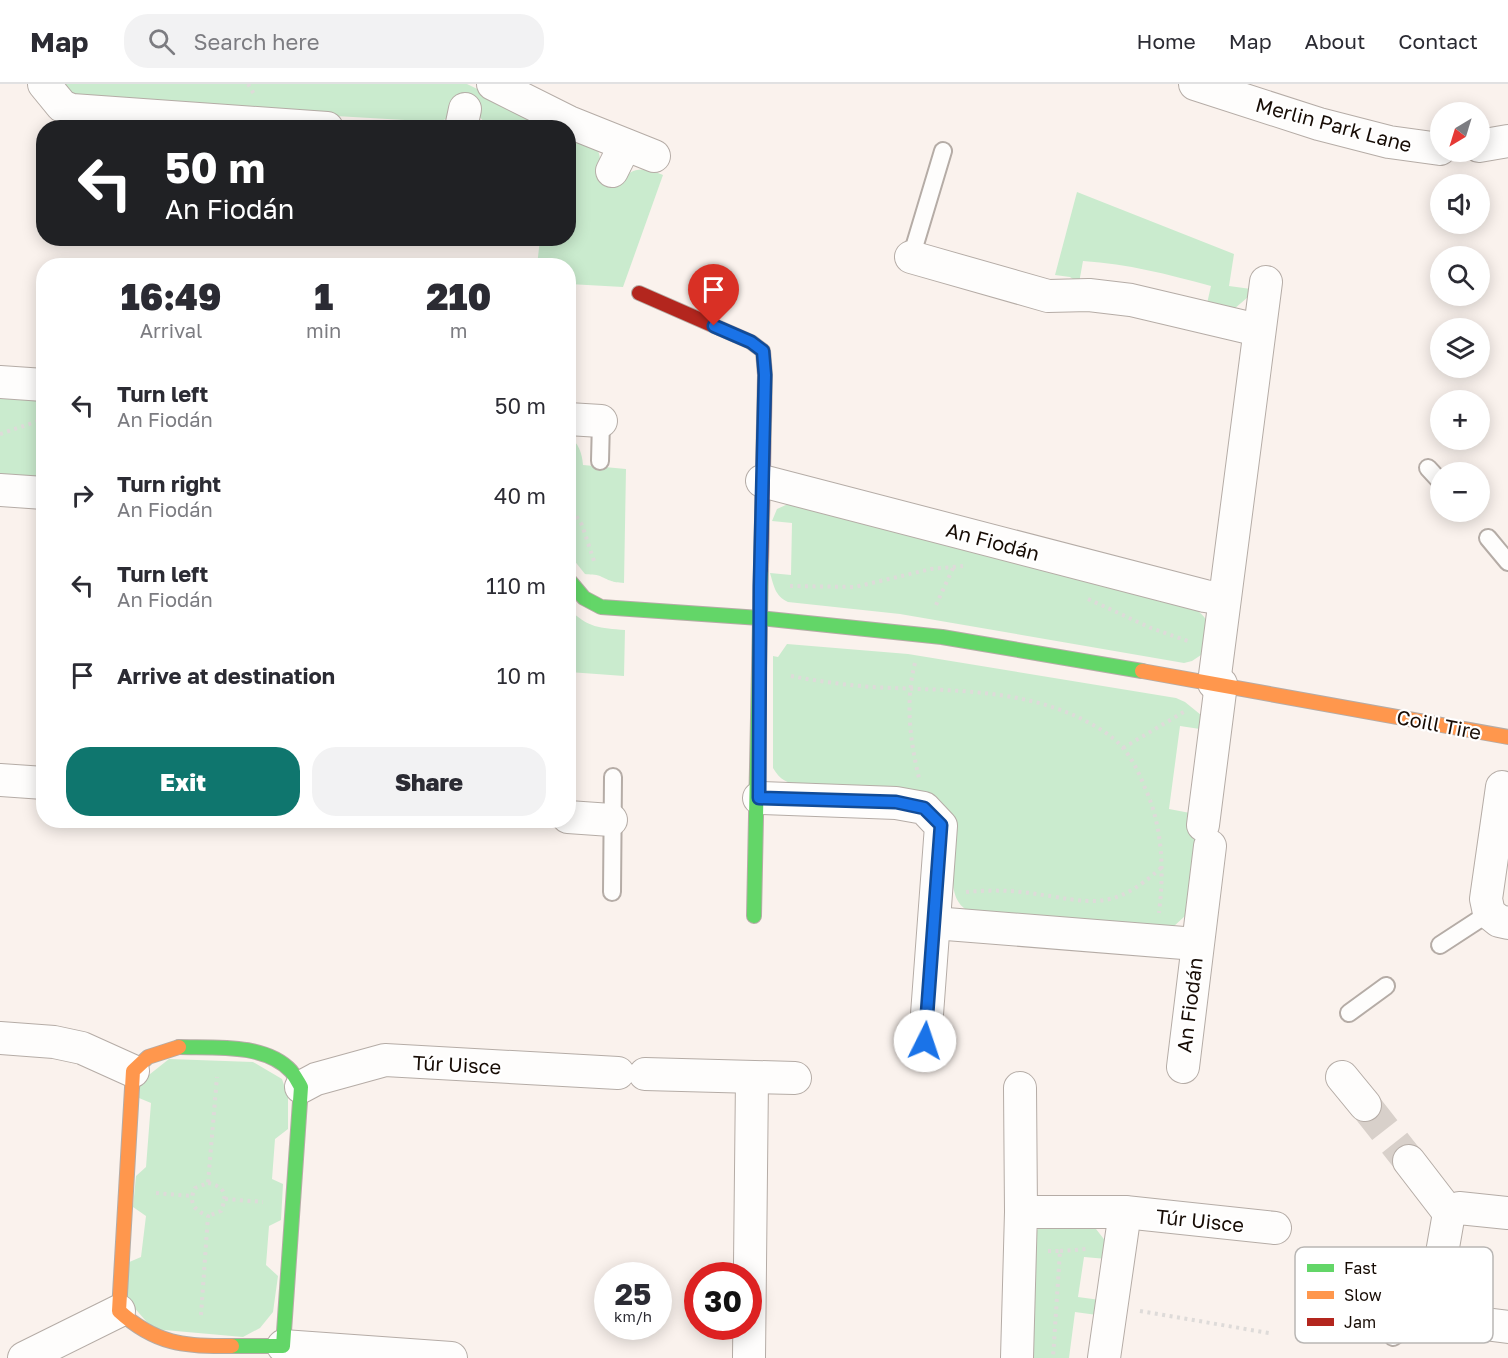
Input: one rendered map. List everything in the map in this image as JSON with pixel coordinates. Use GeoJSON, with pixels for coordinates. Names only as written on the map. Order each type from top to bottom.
{"type":"FeatureCollection","features":[{"type":"Feature","properties":{"kind":"street"},"geometry":{"type":"LineString","coordinates":[[44,84],[62,106],[72,110],[214,120]]}},
{"type":"Feature","properties":{"kind":"street"},"geometry":{"type":"LineString","coordinates":[[493,84],[565,120]]}},
{"type":"Feature","properties":{"kind":"street","name":"Merlin Park Lane"},"geometry":{"type":"LineString","coordinates":[[1195,84],[1329,126],[1389,142],[1430,148]]}},
{"type":"Feature","properties":{"kind":"street"},"geometry":{"type":"LineString","coordinates":[[576,126],[630,157]]}},
{"type":"Feature","properties":{"kind":"street"},"geometry":{"type":"LineString","coordinates":[[1490,144],[1508,141]]}},
{"type":"Feature","properties":{"kind":"street"},"geometry":{"type":"LineString","coordinates":[[910,263],[1048,296],[1089,295],[1131,300],[1258,330]]}},
{"type":"Feature","properties":{"kind":"street","name":"An Fiodán"},"geometry":{"type":"LineString","coordinates":[[1182,1066],[1207,835],[1218,690],[1218,650],[1266,282]]}},
{"type":"Feature","properties":{"kind":"street"},"geometry":{"type":"LineString","coordinates":[[639,293],[751,342],[763,351],[765,375],[760,586],[759,798],[754,916]]}},
{"type":"Feature","properties":{"kind":"street"},"geometry":{"type":"LineString","coordinates":[[0,382],[36,384]]}},
{"type":"Feature","properties":{"kind":"street"},"geometry":{"type":"LineString","coordinates":[[576,420],[601,422]]}},
{"type":"Feature","properties":{"kind":"street","name":"An Fiodán"},"geometry":{"type":"LineString","coordinates":[[762,481],[1224,599]]}},
{"type":"Feature","properties":{"kind":"street"},"geometry":{"type":"LineString","coordinates":[[0,490],[36,493]]}},
{"type":"Feature","properties":{"kind":"street"},"geometry":{"type":"LineString","coordinates":[[576,588],[584,598],[601,606],[760,618],[942,637],[1218,690]]}},
{"type":"Feature","properties":{"kind":"street","name":"Coill Tire"},"geometry":{"type":"LineString","coordinates":[[1218,690],[1371,711],[1508,737]]}},
{"type":"Feature","properties":{"kind":"street"},"geometry":{"type":"LineString","coordinates":[[0,780],[36,782]]}},
{"type":"Feature","properties":{"kind":"street"},"geometry":{"type":"LineString","coordinates":[[1499,918],[1486,899],[1502,837],[1502,787]]}},
{"type":"Feature","properties":{"kind":"street"},"geometry":{"type":"LineString","coordinates":[[759,798],[896,802],[924,808],[941,825],[925,1041]]}},
{"type":"Feature","properties":{"kind":"street"},"geometry":{"type":"LineString","coordinates":[[576,818],[611,820]]}},
{"type":"Feature","properties":{"kind":"street","name":"An Fiodán"},"geometry":{"type":"LineString","coordinates":[[935,910],[1155,941],[1197,944]]}},
{"type":"Feature","properties":{"kind":"street"},"geometry":{"type":"LineString","coordinates":[[0,1038],[54,1042],[82,1048],[133,1071]]}},
{"type":"Feature","properties":{"kind":"street"},"geometry":{"type":"LineString","coordinates":[[283,1346],[301,1087],[290,1070],[255,1052],[179,1047],[160,1051],[140,1061],[133,1071],[119,1311],[130,1325],[171,1345],[197,1343],[283,1346],[451,1358]]}},
{"type":"Feature","properties":{"kind":"street","name":"Túr Uisce"},"geometry":{"type":"LineString","coordinates":[[301,1087],[316,1079],[385,1060],[631,1074],[795,1078]]}},
{"type":"Feature","properties":{"kind":"street"},"geometry":{"type":"LineString","coordinates":[[1342,1077],[1365,1105]]}},
{"type":"Feature","properties":{"kind":"street"},"geometry":{"type":"LineString","coordinates":[[749,1358],[752,1078]]}},
{"type":"Feature","properties":{"kind":"street"},"geometry":{"type":"LineString","coordinates":[[1017,1358],[1020,1088]]}},
{"type":"Feature","properties":{"kind":"street"},"geometry":{"type":"LineString","coordinates":[[1409,1161],[1449,1213],[1443,1247]]}},
{"type":"Feature","properties":{"kind":"street"},"geometry":{"type":"LineString","coordinates":[[1449,1213],[1459,1208],[1508,1213]]}},
{"type":"Feature","properties":{"kind":"street","name":"Túr Uisce"},"geometry":{"type":"LineString","coordinates":[[1020,1212],[1125,1212],[1275,1228]]}},
{"type":"Feature","properties":{"kind":"street"},"geometry":{"type":"LineString","coordinates":[[1104,1358],[1125,1212]]}},
{"type":"Feature","properties":{"kind":"street"},"geometry":{"type":"LineString","coordinates":[[24,1358],[119,1311]]}},
{"type":"Feature","properties":{"kind":"street"},"geometry":{"type":"LineString","coordinates":[[1493,1325],[1508,1327]]}},
{"type":"Feature","properties":{"kind":"lane"},"geometry":{"type":"LineString","coordinates":[[910,263],[943,151]]}},
{"type":"Feature","properties":{"kind":"lane"},"geometry":{"type":"LineString","coordinates":[[600,461],[601,422]]}},
{"type":"Feature","properties":{"kind":"lane"},"geometry":{"type":"LineString","coordinates":[[1488,538],[1508,562]]}},
{"type":"Feature","properties":{"kind":"lane"},"geometry":{"type":"LineString","coordinates":[[612,892],[613,777]]}},
{"type":"Feature","properties":{"kind":"lane"},"geometry":{"type":"LineString","coordinates":[[1440,945],[1499,918]]}},
{"type":"Feature","properties":{"kind":"lane"},"geometry":{"type":"LineString","coordinates":[[1349,1013],[1386,986]]}},
{"type":"Feature","properties":{"kind":"path"},"geometry":{"type":"LineString","coordinates":[[0,434],[36,422]]}},
{"type":"Feature","properties":{"kind":"path"},"geometry":{"type":"LineString","coordinates":[[576,516],[588,539],[596,569],[601,606]]}},
{"type":"Feature","properties":{"kind":"path"},"geometry":{"type":"LineString","coordinates":[[760,586],[855,587],[931,569],[972,566]]}},
{"type":"Feature","properties":{"kind":"path"},"geometry":{"type":"LineString","coordinates":[[1083,596],[1151,628],[1218,650]]}},
{"type":"Feature","properties":{"kind":"path"},"geometry":{"type":"LineString","coordinates":[[759,671],[856,686],[968,690],[1022,699],[1070,713],[1102,730],[1123,748],[1138,769],[1152,806],[1162,867],[1161,897],[1155,941]]}},
{"type":"Feature","properties":{"kind":"path"},"geometry":{"type":"LineString","coordinates":[[1123,748],[1194,707],[1218,690]]}},
{"type":"Feature","properties":{"kind":"path"},"geometry":{"type":"LineString","coordinates":[[935,910],[958,893],[993,890],[1028,892],[1079,902],[1102,901],[1132,891],[1162,867]]}},
{"type":"Feature","properties":{"kind":"path"},"geometry":{"type":"LineString","coordinates":[[206,1076],[226,1076]]}},
{"type":"Feature","properties":{"kind":"path"},"geometry":{"type":"LineString","coordinates":[[208,1183],[217,1076]]}},
{"type":"Feature","properties":{"kind":"path"},"geometry":{"type":"LineString","coordinates":[[208,1183],[218,1185],[225,1199],[221,1211],[208,1216],[199,1212],[192,1204],[191,1196],[195,1188],[208,1183]]}},
{"type":"Feature","properties":{"kind":"path"},"geometry":{"type":"LineString","coordinates":[[225,1199],[293,1203]]}},
{"type":"Feature","properties":{"kind":"path"},"geometry":{"type":"LineString","coordinates":[[197,1343],[208,1216]]}},
{"type":"Feature","properties":{"kind":"path"},"geometry":{"type":"LineString","coordinates":[[1111,1307],[1269,1333]]}},
{"type":"Feature","properties":{"kind":"green space"},"geometry":{"type":"Polygon","coordinates":[[[57,84],[467,84],[541,120],[482,120],[478,115],[444,120],[405,120],[77,101],[57,84]]]}},
{"type":"Feature","properties":{"kind":"green space"},"geometry":{"type":"Polygon","coordinates":[[[576,136],[591,144],[598,152],[600,164],[598,174],[621,184],[634,171],[645,170],[663,175],[623,287],[576,284],[576,258],[538,258],[539,246],[576,246],[576,136]]]}},
{"type":"Feature","properties":{"kind":"green space"},"geometry":{"type":"Polygon","coordinates":[[[1077,192],[1234,254],[1229,286],[1251,289],[1248,297],[1234,309],[1206,308],[1211,286],[1147,270],[1100,262],[1083,261],[1079,283],[1070,277],[1055,275],[1077,192]]]}},
{"type":"Feature","properties":{"kind":"green space"},"geometry":{"type":"Polygon","coordinates":[[[0,398],[36,400],[36,477],[0,474],[0,398]]]}},
{"type":"Feature","properties":{"kind":"green space"},"geometry":{"type":"Polygon","coordinates":[[[576,444],[582,456],[583,465],[626,469],[624,583],[611,581],[598,575],[585,574],[576,563],[576,444]]]}},
{"type":"Feature","properties":{"kind":"green space"},"geometry":{"type":"Polygon","coordinates":[[[788,504],[1191,607],[1203,616],[1208,626],[1204,653],[1184,663],[900,614],[788,602],[778,594],[770,573],[791,575],[792,523],[772,521],[777,509],[788,504]]]}},
{"type":"Feature","properties":{"kind":"green space"},"geometry":{"type":"Polygon","coordinates":[[[576,615],[595,626],[625,630],[624,676],[576,673],[576,615]]]}},
{"type":"Feature","properties":{"kind":"green space"},"geometry":{"type":"Polygon","coordinates":[[[787,644],[908,654],[1176,698],[1185,702],[1201,715],[1200,729],[1180,726],[1169,809],[1190,813],[1189,834],[1199,835],[1185,916],[1173,927],[969,911],[956,898],[954,889],[953,868],[956,838],[953,828],[946,815],[929,795],[920,791],[887,786],[800,785],[784,780],[773,768],[773,656],[778,657],[787,644]]]}},
{"type":"Feature","properties":{"kind":"green space"},"geometry":{"type":"Polygon","coordinates":[[[169,1059],[253,1062],[282,1079],[288,1097],[288,1129],[275,1139],[272,1179],[283,1184],[281,1220],[269,1226],[266,1265],[278,1276],[273,1312],[260,1328],[243,1337],[153,1329],[124,1296],[127,1263],[141,1257],[146,1216],[133,1207],[136,1176],[146,1167],[151,1103],[139,1098],[140,1082],[169,1059]]]}},
{"type":"Feature","properties":{"kind":"green space"},"geometry":{"type":"Polygon","coordinates":[[[1080,1222],[1096,1229],[1110,1247],[1107,1259],[1084,1257],[1078,1297],[1100,1300],[1097,1315],[1075,1312],[1069,1358],[1031,1358],[1035,1233],[1042,1224],[1080,1222]]]}},
{"type":"Feature","properties":{"kind":"tunnel"},"geometry":{"type":"LineString","coordinates":[[1365,1105],[1409,1161]]}},
{"type":"Feature","properties":{"kind":"traffic: fast"},"geometry":{"type":"LineString","coordinates":[[754,916],[761,569]]}},
{"type":"Feature","properties":{"kind":"traffic: fast"},"geometry":{"type":"LineString","coordinates":[[576,588],[584,598],[601,607],[760,618],[942,637],[1142,671]]}},
{"type":"Feature","properties":{"kind":"traffic: fast"},"geometry":{"type":"LineString","coordinates":[[179,1047],[253,1051],[280,1062],[291,1071],[301,1087],[283,1346],[232,1346]]}},
{"type":"Feature","properties":{"kind":"traffic: slow"},"geometry":{"type":"LineString","coordinates":[[1142,671],[1508,737]]}},
{"type":"Feature","properties":{"kind":"traffic: slow"},"geometry":{"type":"LineString","coordinates":[[179,1047],[148,1057],[133,1071],[119,1311],[145,1331],[158,1337],[200,1346],[232,1346]]}},
{"type":"Feature","properties":{"kind":"traffic: jam"},"geometry":{"type":"LineString","coordinates":[[639,293],[751,342],[763,351],[765,375],[761,569]]}},
{"type":"Feature","properties":{"kind":"route"},"geometry":{"type":"LineString","coordinates":[[714,326],[751,342],[763,351],[765,375],[760,586],[759,798],[896,802],[924,808],[941,825],[925,1041]]}}]}
